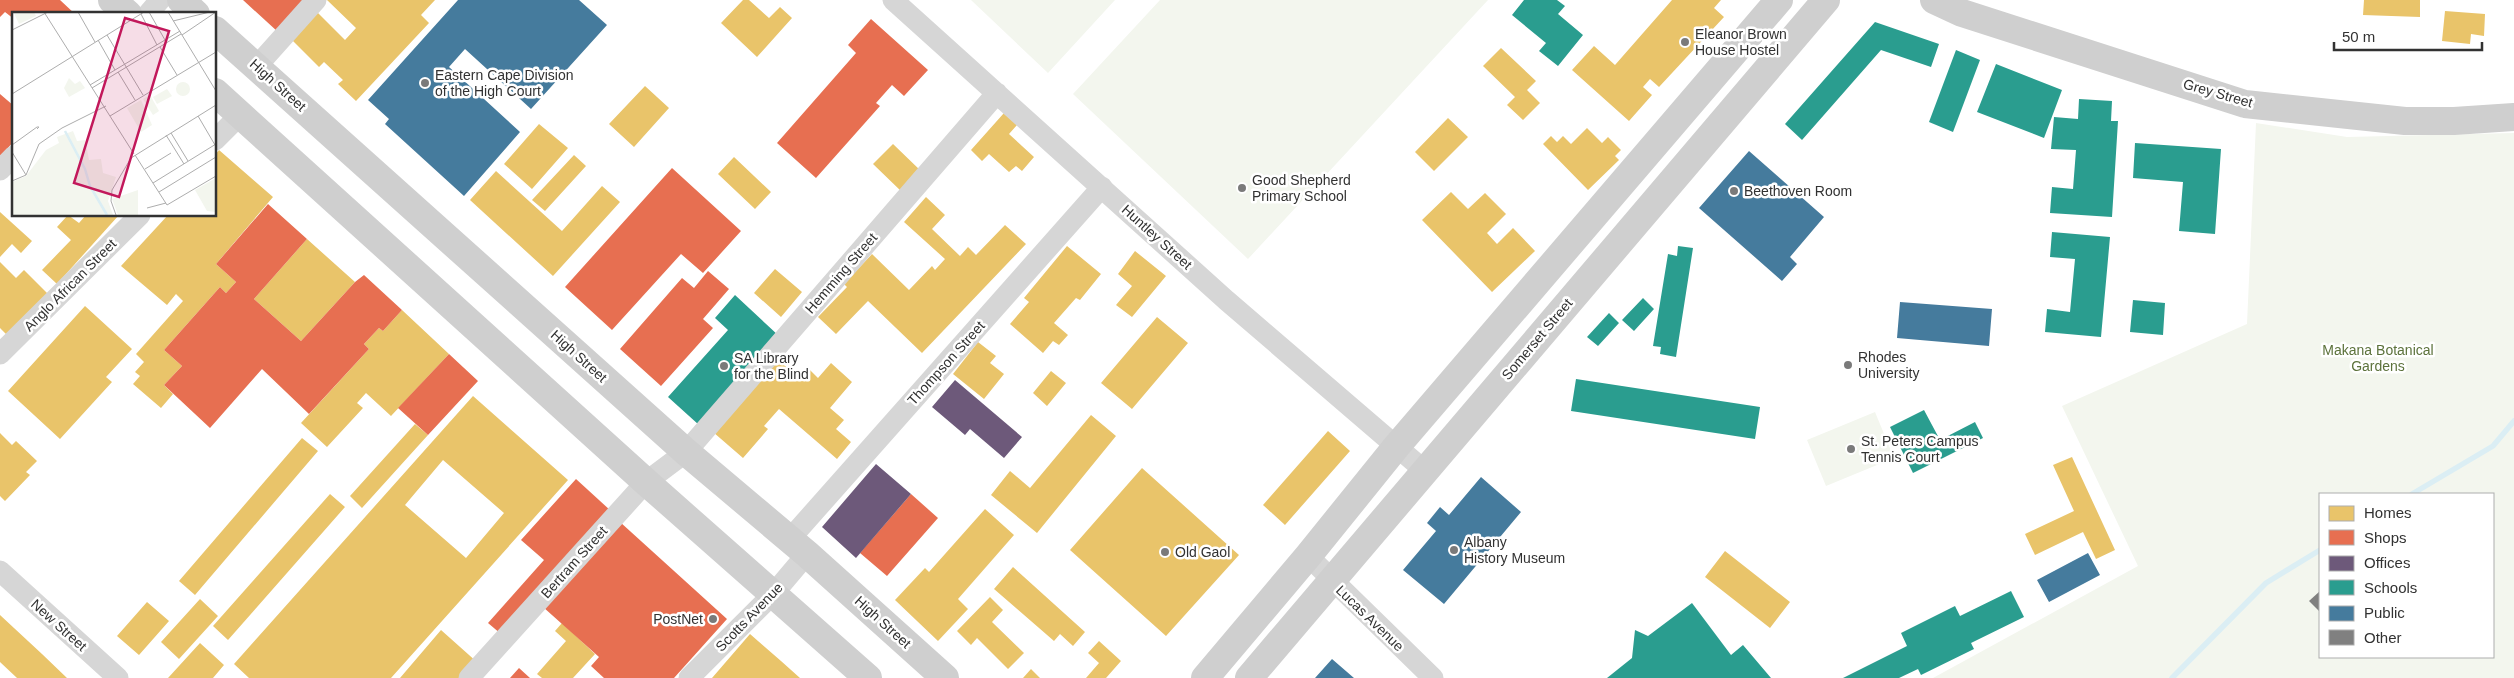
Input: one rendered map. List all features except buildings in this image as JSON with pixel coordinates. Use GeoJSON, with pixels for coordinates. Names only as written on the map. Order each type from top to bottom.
{"type":"FeatureCollection","features":[{"type":"Feature","properties":{"kind":"main road"},"geometry":{"type":"LineString","coordinates":[[112,0],[126,12]]}},
{"type":"Feature","properties":{"kind":"main road"},"geometry":{"type":"LineString","coordinates":[[180,0],[194,12]]}},
{"type":"Feature","properties":{"kind":"main road"},"geometry":{"type":"LineString","coordinates":[[1205,678],[1308,556],[1396,447],[1779,0]]}},
{"type":"Feature","properties":{"kind":"main road","name":"Somerset Street"},"geometry":{"type":"LineString","coordinates":[[1250,678],[1826,0]]}},
{"type":"Feature","properties":{"kind":"main road","name":"Grey Street"},"geometry":{"type":"LineString","coordinates":[[1934,0],[1962,13],[2245,104],[2405,121],[2454,121],[2514,116]]}},
{"type":"Feature","properties":{"kind":"main road","name":"High Street"},"geometry":{"type":"LineString","coordinates":[[216,31],[686,452],[798,547],[945,678]]}},
{"type":"Feature","properties":{"kind":"main road"},"geometry":{"type":"LineString","coordinates":[[1717,72],[1744,97]]}},
{"type":"Feature","properties":{"kind":"main road"},"geometry":{"type":"LineString","coordinates":[[216,93],[646,482],[774,593],[868,678]]}},
{"type":"Feature","properties":{"kind":"main road"},"geometry":{"type":"LineString","coordinates":[[1575,238],[1599,266]]}},
{"type":"Feature","properties":{"kind":"street"},"geometry":{"type":"LineString","coordinates":[[150,12],[160,0]]}},
{"type":"Feature","properties":{"kind":"street"},"geometry":{"type":"LineString","coordinates":[[257,66],[316,0]]}},
{"type":"Feature","properties":{"kind":"street","name":"Huntley Street"},"geometry":{"type":"LineString","coordinates":[[893,0],[1226,300],[1425,470]]}},
{"type":"Feature","properties":{"kind":"street","name":"Hemming Street"},"geometry":{"type":"LineString","coordinates":[[686,452],[997,93]]}},
{"type":"Feature","properties":{"kind":"street"},"geometry":{"type":"LineString","coordinates":[[216,139],[240,114]]}},
{"type":"Feature","properties":{"kind":"street"},"geometry":{"type":"LineString","coordinates":[[0,170],[12,158]]}},
{"type":"Feature","properties":{"kind":"street","name":"Thompson Street"},"geometry":{"type":"LineString","coordinates":[[798,547],[1102,187]]}},
{"type":"Feature","properties":{"kind":"street","name":"Anglo African Street"},"geometry":{"type":"LineString","coordinates":[[0,354],[139,216]]}},
{"type":"Feature","properties":{"kind":"street","name":"Bertram Street"},"geometry":{"type":"LineString","coordinates":[[469,678],[646,482],[686,452]]}},
{"type":"Feature","properties":{"kind":"street","name":"Scotts Avenue"},"geometry":{"type":"LineString","coordinates":[[689,678],[774,593],[798,547]]}},
{"type":"Feature","properties":{"kind":"street","name":"Lucas Avenue"},"geometry":{"type":"LineString","coordinates":[[1308,556],[1332,582],[1433,678]]}},
{"type":"Feature","properties":{"kind":"street","name":"New Street"},"geometry":{"type":"LineString","coordinates":[[0,571],[118,678]]}},
{"type":"Feature","properties":{"kind":"green space"},"geometry":{"type":"Polygon","coordinates":[[[971,0],[1115,0],[1048,73],[971,0]]]}},
{"type":"Feature","properties":{"kind":"green space","name":"Good Shepherd Primary School"},"geometry":{"type":"Polygon","coordinates":[[[1160,0],[1488,0],[1248,259],[1073,94],[1160,0]]]}},
{"type":"Feature","properties":{"kind":"green space","name":"Makana Botanical Gardens"},"geometry":{"type":"Polygon","coordinates":[[[2256,123],[2347,137],[2514,133],[2514,678],[1933,678],[2138,566],[2062,406],[2247,324],[2256,123]]]}},
{"type":"Feature","properties":{"kind":"green space","name":"St. Peters Campus Tennis Court"},"geometry":{"type":"Polygon","coordinates":[[[1875,412],[1894,458],[1826,486],[1807,440],[1875,412]]]}},
{"type":"Feature","properties":{"kind":"waterway"},"geometry":{"type":"LineString","coordinates":[[2414,493],[2493,446],[2514,421]]}},
{"type":"Feature","properties":{"kind":"waterway"},"geometry":{"type":"LineString","coordinates":[[2172,678],[2266,583],[2319,551]]}},
{"type":"Feature","properties":{"kind":"place","name":"Eleanor Brown House Hostel"},"geometry":{"type":"Point","coordinates":[1685,42]}},
{"type":"Feature","properties":{"kind":"place","name":"Eastern Cape Division of the High Court"},"geometry":{"type":"Point","coordinates":[425,83]}},
{"type":"Feature","properties":{"kind":"place","name":"Good Shepherd Primary School"},"geometry":{"type":"Point","coordinates":[1242,188]}},
{"type":"Feature","properties":{"kind":"place","name":"Beethoven Room"},"geometry":{"type":"Point","coordinates":[1734,191]}},
{"type":"Feature","properties":{"kind":"place","name":"Rhodes University"},"geometry":{"type":"Point","coordinates":[1848,365]}},
{"type":"Feature","properties":{"kind":"place","name":"SA Library for the Blind"},"geometry":{"type":"Point","coordinates":[724,366]}},
{"type":"Feature","properties":{"kind":"place","name":"St. Peters Campus Tennis Court"},"geometry":{"type":"Point","coordinates":[1851,449]}},
{"type":"Feature","properties":{"kind":"place","name":"Albany History Museum"},"geometry":{"type":"Point","coordinates":[1454,550]}},
{"type":"Feature","properties":{"kind":"place","name":"Old Gaol"},"geometry":{"type":"Point","coordinates":[1165,552]}},
{"type":"Feature","properties":{"kind":"place","name":"PostNet"},"geometry":{"type":"Point","coordinates":[713,619]}}]}
